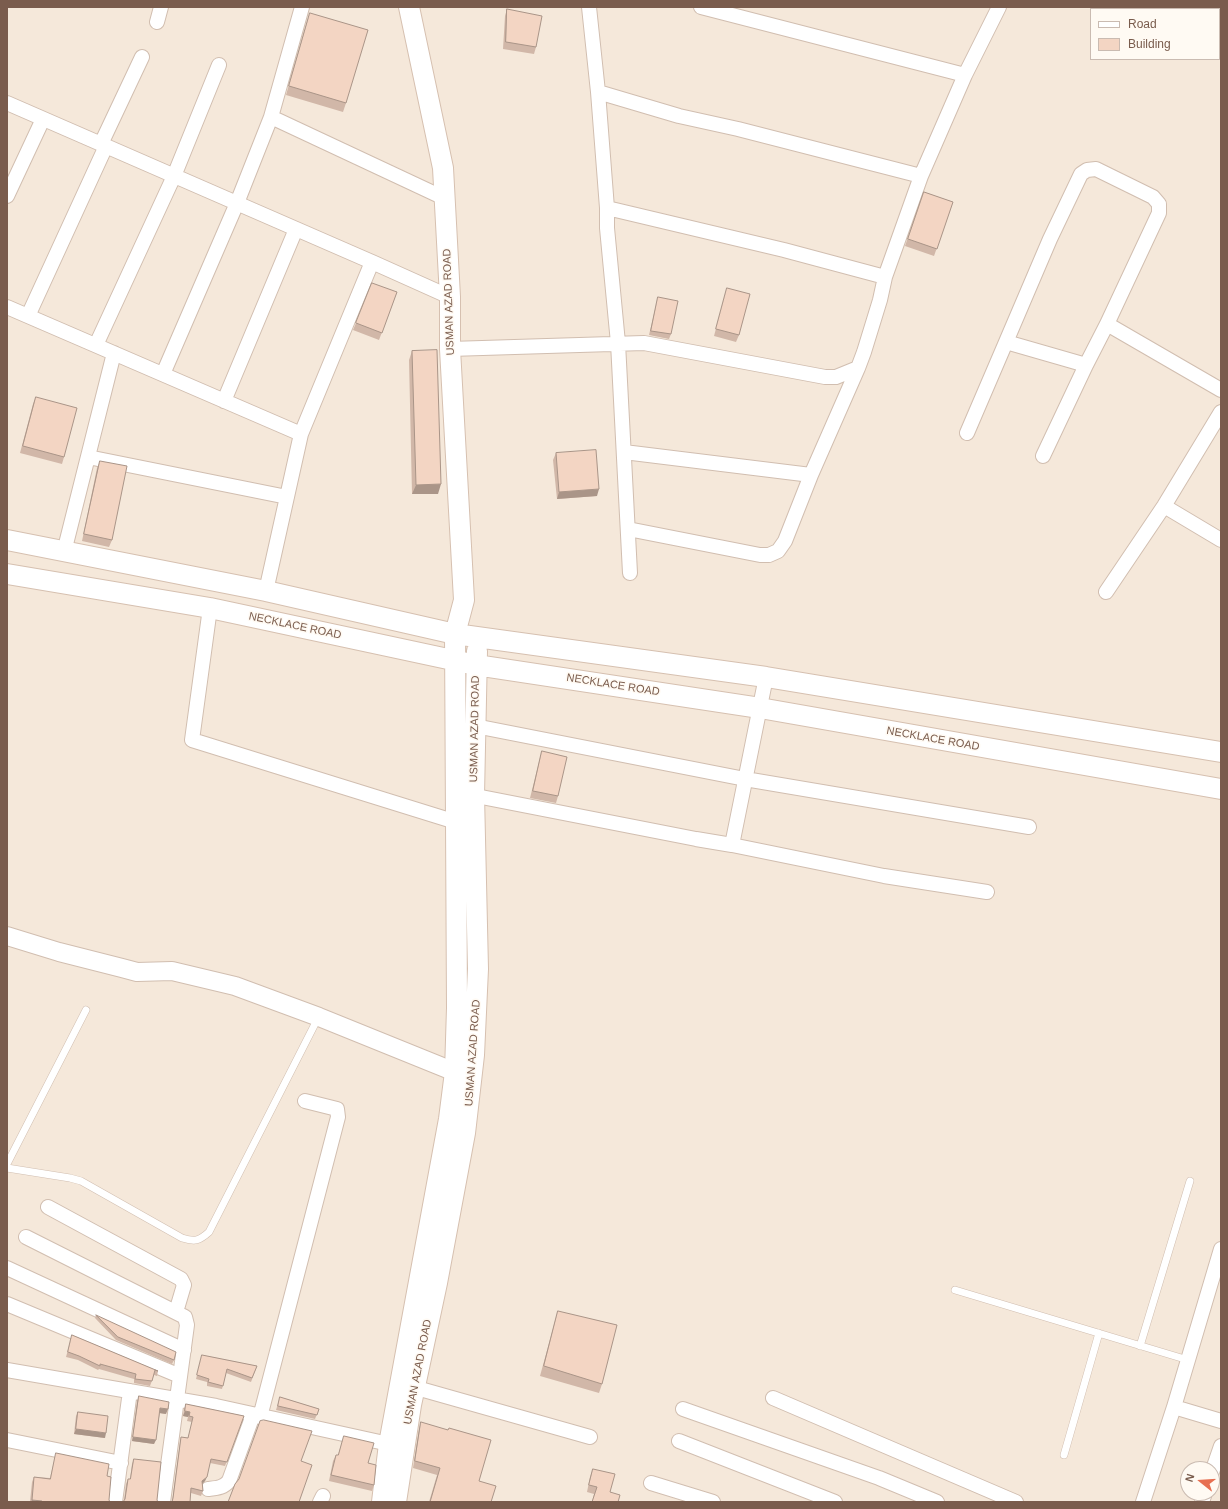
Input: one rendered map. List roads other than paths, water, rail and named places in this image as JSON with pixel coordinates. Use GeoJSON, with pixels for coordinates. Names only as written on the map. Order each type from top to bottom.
{"type":"FeatureCollection","features":[{"type":"Feature","properties":{"kind":"main road","name":"USMAN AZAD ROAD"},"geometry":{"type":"LineString","coordinates":[[382,1502],[397,1446],[443,1158],[455,1072],[458,953],[456,822],[465,794],[475,726],[477,636],[464,600],[450,349],[450,297],[443,168],[409,7]]}},
{"type":"Feature","properties":{"kind":"main road"},"geometry":{"type":"LineString","coordinates":[[7,540],[266,591],[455,634],[766,677],[1221,752]]}},
{"type":"Feature","properties":{"kind":"main road","name":"NECKLACE ROAD"},"geometry":{"type":"LineString","coordinates":[[7,574],[210,608],[476,665],[760,708],[1221,789]]}},
{"type":"Feature","properties":{"kind":"main road","name":"USMAN AZAD ROAD"},"geometry":{"type":"LineString","coordinates":[[407,1385],[437,1283],[466,1133],[474,1056],[478,969],[455,660],[455,634],[464,600]]}},
{"type":"Feature","properties":{"kind":"main road","name":"USMAN AZAD ROAD"},"geometry":{"type":"LineString","coordinates":[[396,1502],[397,1446]]}},
{"type":"Feature","properties":{"kind":"street"},"geometry":{"type":"LineString","coordinates":[[157,22],[160,7]]}},
{"type":"Feature","properties":{"kind":"street"},"geometry":{"type":"LineString","coordinates":[[163,374],[237,203],[271,117],[302,7]]}},
{"type":"Feature","properties":{"kind":"street"},"geometry":{"type":"LineString","coordinates":[[589,7],[598,92],[607,208],[607,228],[618,343],[630,573]]}},
{"type":"Feature","properties":{"kind":"street"},"geometry":{"type":"LineString","coordinates":[[701,7],[965,75]]}},
{"type":"Feature","properties":{"kind":"street"},"geometry":{"type":"LineString","coordinates":[[628,529],[760,555],[769,555],[778,551],[785,541],[811,475],[858,368],[873,322],[885,277],[921,176],[965,75],[999,7]]}},
{"type":"Feature","properties":{"kind":"street"},"geometry":{"type":"LineString","coordinates":[[28,316],[142,57]]}},
{"type":"Feature","properties":{"kind":"street"},"geometry":{"type":"LineString","coordinates":[[96,345],[174,176],[219,65]]}},
{"type":"Feature","properties":{"kind":"street"},"geometry":{"type":"LineString","coordinates":[[598,92],[679,116],[738,129],[921,176]]}},
{"type":"Feature","properties":{"kind":"street"},"geometry":{"type":"LineString","coordinates":[[7,103],[450,297]]}},
{"type":"Feature","properties":{"kind":"street"},"geometry":{"type":"LineString","coordinates":[[271,117],[444,198]]}},
{"type":"Feature","properties":{"kind":"street"},"geometry":{"type":"LineString","coordinates":[[7,196],[43,119]]}},
{"type":"Feature","properties":{"kind":"street"},"geometry":{"type":"LineString","coordinates":[[967,433],[1050,239],[1081,174],[1087,170],[1096,169],[1152,197],[1159,204],[1159,213],[1043,456]]}},
{"type":"Feature","properties":{"kind":"street"},"geometry":{"type":"LineString","coordinates":[[607,208],[784,250],[885,277]]}},
{"type":"Feature","properties":{"kind":"street"},"geometry":{"type":"LineString","coordinates":[[224,401],[296,229]]}},
{"type":"Feature","properties":{"kind":"street"},"geometry":{"type":"LineString","coordinates":[[266,591],[301,434],[372,262]]}},
{"type":"Feature","properties":{"kind":"street"},"geometry":{"type":"LineString","coordinates":[[7,307],[301,434]]}},
{"type":"Feature","properties":{"kind":"street"},"geometry":{"type":"LineString","coordinates":[[1107,324],[1221,390]]}},
{"type":"Feature","properties":{"kind":"street"},"geometry":{"type":"LineString","coordinates":[[1006,342],[1086,365]]}},
{"type":"Feature","properties":{"kind":"street"},"geometry":{"type":"LineString","coordinates":[[450,349],[644,343],[824,377],[836,377],[858,368]]}},
{"type":"Feature","properties":{"kind":"street"},"geometry":{"type":"LineString","coordinates":[[64,552],[114,353]]}},
{"type":"Feature","properties":{"kind":"street"},"geometry":{"type":"LineString","coordinates":[[1106,592],[1164,506],[1221,412]]}},
{"type":"Feature","properties":{"kind":"street"},"geometry":{"type":"LineString","coordinates":[[624,452],[811,475]]}},
{"type":"Feature","properties":{"kind":"street"},"geometry":{"type":"LineString","coordinates":[[88,457],[287,498]]}},
{"type":"Feature","properties":{"kind":"street"},"geometry":{"type":"LineString","coordinates":[[1164,506],[1221,540]]}},
{"type":"Feature","properties":{"kind":"street"},"geometry":{"type":"LineString","coordinates":[[210,608],[192,740],[456,822]]}},
{"type":"Feature","properties":{"kind":"street"},"geometry":{"type":"LineString","coordinates":[[732,845],[766,677]]}},
{"type":"Feature","properties":{"kind":"street"},"geometry":{"type":"LineString","coordinates":[[475,726],[745,778],[1029,828]]}},
{"type":"Feature","properties":{"kind":"street"},"geometry":{"type":"LineString","coordinates":[[465,794],[732,845],[884,876],[987,892]]}},
{"type":"Feature","properties":{"kind":"street"},"geometry":{"type":"LineString","coordinates":[[7,936],[59,952],[137,972],[172,971],[199,976],[235,986],[319,1017],[455,1072]]}},
{"type":"Feature","properties":{"kind":"street"},"geometry":{"type":"LineString","coordinates":[[208,1489],[220,1488],[225,1486],[229,1481],[256,1416],[338,1117],[337,1109],[305,1101]]}},
{"type":"Feature","properties":{"kind":"street"},"geometry":{"type":"LineString","coordinates":[[48,1207],[181,1279],[184,1285],[176,1312]]}},
{"type":"Feature","properties":{"kind":"street"},"geometry":{"type":"LineString","coordinates":[[26,1237],[185,1317],[184,1350],[162,1502]]}},
{"type":"Feature","properties":{"kind":"street"},"geometry":{"type":"LineString","coordinates":[[1143,1502],[1174,1407],[1221,1249]]}},
{"type":"Feature","properties":{"kind":"street"},"geometry":{"type":"LineString","coordinates":[[7,1268],[184,1350]]}},
{"type":"Feature","properties":{"kind":"street"},"geometry":{"type":"LineString","coordinates":[[7,1304],[180,1376]]}},
{"type":"Feature","properties":{"kind":"street"},"geometry":{"type":"LineString","coordinates":[[7,1370],[216,1406],[397,1446]]}},
{"type":"Feature","properties":{"kind":"street"},"geometry":{"type":"LineString","coordinates":[[407,1385],[590,1437]]}},
{"type":"Feature","properties":{"kind":"street"},"geometry":{"type":"LineString","coordinates":[[115,1502],[130,1391]]}},
{"type":"Feature","properties":{"kind":"street"},"geometry":{"type":"LineString","coordinates":[[773,1398],[1016,1502]]}},
{"type":"Feature","properties":{"kind":"street"},"geometry":{"type":"LineString","coordinates":[[1174,1407],[1221,1421]]}},
{"type":"Feature","properties":{"kind":"street"},"geometry":{"type":"LineString","coordinates":[[684,1409],[866,1474],[937,1502]]}},
{"type":"Feature","properties":{"kind":"street"},"geometry":{"type":"LineString","coordinates":[[7,1440],[121,1463]]}},
{"type":"Feature","properties":{"kind":"street"},"geometry":{"type":"LineString","coordinates":[[679,1441],[835,1502]]}},
{"type":"Feature","properties":{"kind":"street"},"geometry":{"type":"LineString","coordinates":[[1216,1461],[1221,1446]]}},
{"type":"Feature","properties":{"kind":"street"},"geometry":{"type":"LineString","coordinates":[[651,1483],[713,1502]]}},
{"type":"Feature","properties":{"kind":"lane"},"geometry":{"type":"LineString","coordinates":[[7,1164],[86,1010]]}},
{"type":"Feature","properties":{"kind":"lane"},"geometry":{"type":"LineString","coordinates":[[7,1168],[82,1181],[182,1238],[191,1240],[201,1239],[209,1232],[319,1017]]}},
{"type":"Feature","properties":{"kind":"lane"},"geometry":{"type":"LineString","coordinates":[[1140,1346],[1190,1181]]}},
{"type":"Feature","properties":{"kind":"lane"},"geometry":{"type":"LineString","coordinates":[[955,1290],[1188,1360]]}},
{"type":"Feature","properties":{"kind":"lane"},"geometry":{"type":"LineString","coordinates":[[1064,1456],[1098,1333]]}}]}
